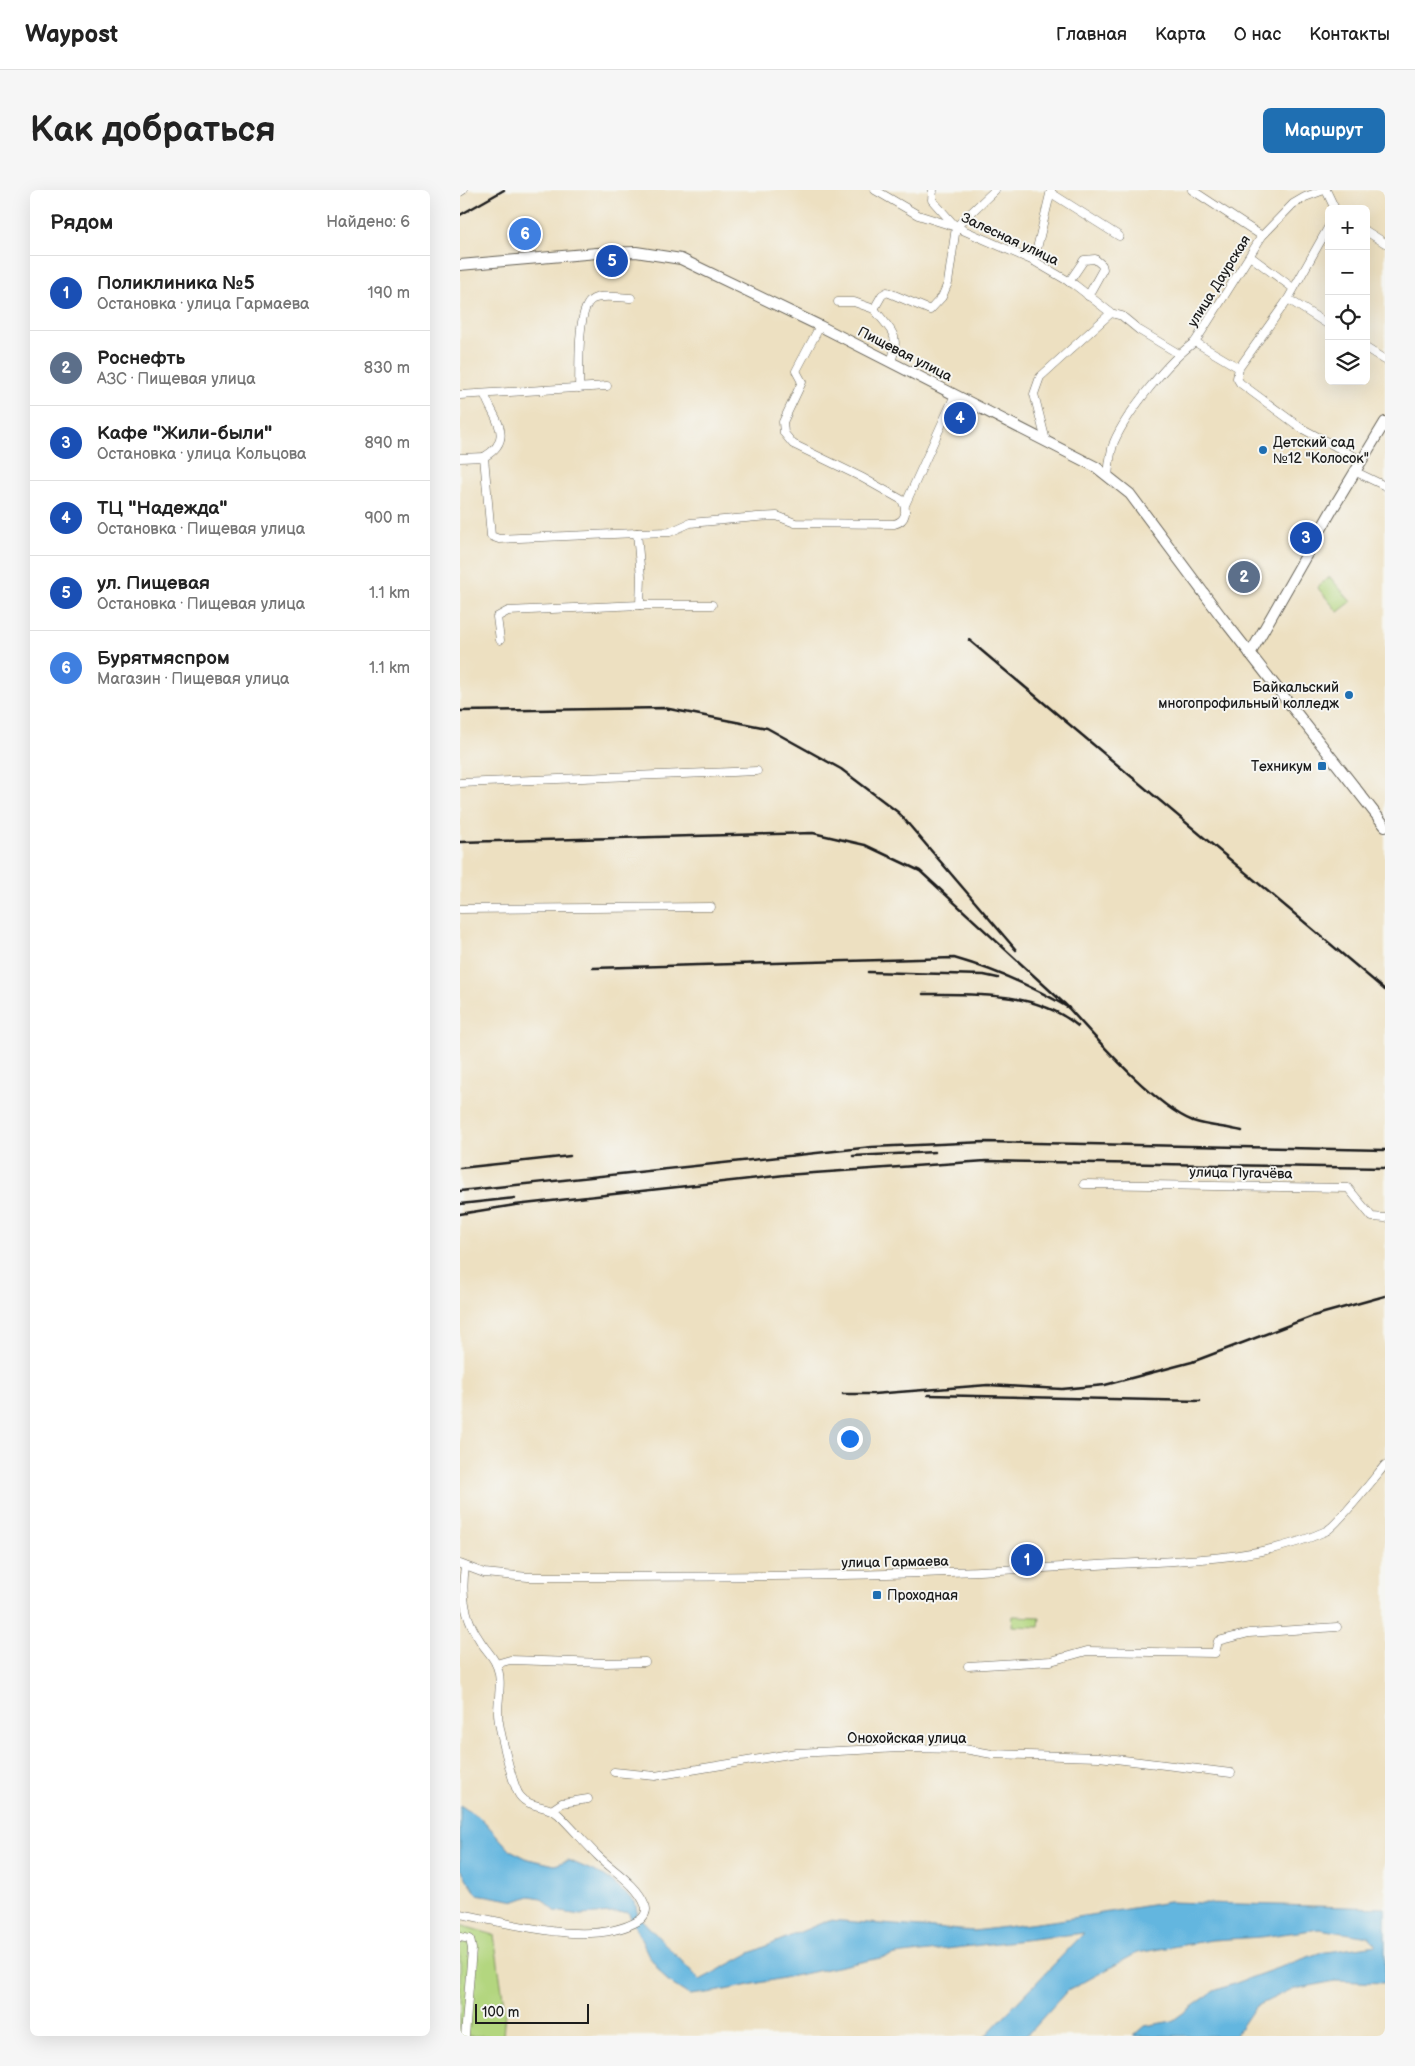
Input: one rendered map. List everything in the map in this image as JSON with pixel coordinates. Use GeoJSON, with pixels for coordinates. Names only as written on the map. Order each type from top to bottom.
{"type":"FeatureCollection","features":[{"type":"Feature","properties":{"kind":"main road","name":"Пищевая улица"},"geometry":{"type":"LineString","coordinates":[[460,265],[598,253],[659,254],[680,259],[820,326],[1096,467],[1130,494],[1250,654],[1383,820]]}},
{"type":"Feature","properties":{"kind":"main road"},"geometry":{"type":"LineString","coordinates":[[1250,654],[1354,471],[1385,422]]}},
{"type":"Feature","properties":{"kind":"street","name":"Залесная улица"},"geometry":{"type":"LineString","coordinates":[[875,190],[918,216],[956,227],[1034,261],[1069,282],[1111,313],[1122,316],[1139,330],[1179,354]]}},
{"type":"Feature","properties":{"kind":"street"},"geometry":{"type":"LineString","coordinates":[[933,190],[932,200],[956,227]]}},
{"type":"Feature","properties":{"kind":"street"},"geometry":{"type":"LineString","coordinates":[[874,309],[882,295],[887,292],[930,310],[942,298],[948,283],[956,227],[995,190]]}},
{"type":"Feature","properties":{"kind":"street"},"geometry":{"type":"LineString","coordinates":[[1192,190],[1262,236]]}},
{"type":"Feature","properties":{"kind":"street"},"geometry":{"type":"LineString","coordinates":[[1325,190],[1333,205]]}},
{"type":"Feature","properties":{"kind":"street","name":"улица Даурская"},"geometry":{"type":"LineString","coordinates":[[1108,476],[1114,442],[1130,417],[1179,354],[1195,342],[1251,257],[1262,236],[1293,204],[1305,197],[1325,190]]}},
{"type":"Feature","properties":{"kind":"street"},"geometry":{"type":"LineString","coordinates":[[1034,261],[1042,221],[1051,192],[1119,236]]}},
{"type":"Feature","properties":{"kind":"street"},"geometry":{"type":"LineString","coordinates":[[1325,233],[1288,299],[1239,368],[1237,378],[1240,383],[1301,428],[1361,460]]}},
{"type":"Feature","properties":{"kind":"street"},"geometry":{"type":"LineString","coordinates":[[1370,234],[1385,243]]}},
{"type":"Feature","properties":{"kind":"street"},"geometry":{"type":"LineString","coordinates":[[1251,257],[1293,288]]}},
{"type":"Feature","properties":{"kind":"street"},"geometry":{"type":"LineString","coordinates":[[1069,282],[1084,260],[1095,259],[1102,265],[1103,269],[1101,277],[1088,296]]}},
{"type":"Feature","properties":{"kind":"street"},"geometry":{"type":"LineString","coordinates":[[579,388],[581,332],[585,307],[589,301],[600,297],[632,298]]}},
{"type":"Feature","properties":{"kind":"street"},"geometry":{"type":"LineString","coordinates":[[1288,299],[1325,322]]}},
{"type":"Feature","properties":{"kind":"street"},"geometry":{"type":"LineString","coordinates":[[838,302],[854,302],[874,309],[895,336],[897,346],[891,362]]}},
{"type":"Feature","properties":{"kind":"street"},"geometry":{"type":"LineString","coordinates":[[1046,441],[1034,394],[1040,377],[1111,313]]}},
{"type":"Feature","properties":{"kind":"street"},"geometry":{"type":"LineString","coordinates":[[820,326],[796,371],[802,382],[783,422],[784,433],[793,444],[861,477],[902,500],[905,505]]}},
{"type":"Feature","properties":{"kind":"street"},"geometry":{"type":"LineString","coordinates":[[1195,342],[1239,368]]}},
{"type":"Feature","properties":{"kind":"street"},"geometry":{"type":"LineString","coordinates":[[1370,351],[1385,360]]}},
{"type":"Feature","properties":{"kind":"street"},"geometry":{"type":"LineString","coordinates":[[460,395],[485,395],[607,386]]}},
{"type":"Feature","properties":{"kind":"street"},"geometry":{"type":"LineString","coordinates":[[460,458],[484,458],[493,452],[500,436],[499,420],[488,405],[485,395]]}},
{"type":"Feature","properties":{"kind":"street"},"geometry":{"type":"LineString","coordinates":[[484,458],[491,536],[498,539],[670,532],[690,524],[777,516],[795,523],[894,524],[900,523],[905,516],[905,505],[955,395]]}},
{"type":"Feature","properties":{"kind":"street"},"geometry":{"type":"LineString","coordinates":[[1354,471],[1385,486]]}},
{"type":"Feature","properties":{"kind":"street"},"geometry":{"type":"LineString","coordinates":[[637,533],[641,577],[640,605]]}},
{"type":"Feature","properties":{"kind":"street"},"geometry":{"type":"LineString","coordinates":[[500,640],[497,616],[508,611],[640,605],[712,605]]}},
{"type":"Feature","properties":{"kind":"street"},"geometry":{"type":"LineString","coordinates":[[460,783],[757,771]]}},
{"type":"Feature","properties":{"kind":"street"},"geometry":{"type":"LineString","coordinates":[[460,910],[712,907]]}},
{"type":"Feature","properties":{"kind":"street","name":"улица Пугачёва"},"geometry":{"type":"LineString","coordinates":[[1084,1184],[1348,1188],[1372,1217],[1385,1218]]}},
{"type":"Feature","properties":{"kind":"street","name":"улица Гармаева"},"geometry":{"type":"LineString","coordinates":[[462,1566],[484,1573],[528,1577],[810,1576],[982,1572],[1231,1557],[1279,1548],[1329,1530],[1385,1464]]}},
{"type":"Feature","properties":{"kind":"street"},"geometry":{"type":"LineString","coordinates":[[460,1914],[549,1930],[586,1932],[628,1926],[642,1918],[646,1911],[645,1905],[628,1882],[599,1857],[553,1809],[526,1803],[514,1787],[498,1715],[500,1676],[496,1664],[478,1638],[464,1608],[462,1566]]}},
{"type":"Feature","properties":{"kind":"street"},"geometry":{"type":"LineString","coordinates":[[968,1666],[1051,1661],[1087,1651],[1215,1653],[1218,1641],[1249,1633],[1337,1627]]}},
{"type":"Feature","properties":{"kind":"street"},"geometry":{"type":"LineString","coordinates":[[496,1664],[510,1660],[606,1664],[645,1662]]}},
{"type":"Feature","properties":{"kind":"street","name":"Онохойская улица"},"geometry":{"type":"LineString","coordinates":[[614,1772],[655,1776],[796,1752],[900,1748],[964,1749],[992,1754],[1099,1757],[1230,1773]]}},
{"type":"Feature","properties":{"kind":"street"},"geometry":{"type":"LineString","coordinates":[[553,1809],[562,1803],[588,1799]]}},
{"type":"Feature","properties":{"kind":"street"},"geometry":{"type":"LineString","coordinates":[[460,1938],[470,1939],[472,1949],[465,2036]]}},
{"type":"Feature","properties":{"kind":"green space"},"geometry":{"type":"Polygon","coordinates":[[[1330,577],[1351,602],[1338,612],[1317,587],[1330,577]]]}},
{"type":"Feature","properties":{"kind":"green space"},"geometry":{"type":"Polygon","coordinates":[[[1013,1616],[1040,1617],[1039,1627],[1012,1626],[1013,1616]]]}},
{"type":"Feature","properties":{"kind":"green space"},"geometry":{"type":"Polygon","coordinates":[[[460,1925],[494,1935],[505,2012],[503,2036],[460,2036],[460,1925]]]}},
{"type":"Feature","properties":{"kind":"water"},"geometry":{"type":"Polygon","coordinates":[[[460,1805],[483,1820],[510,1850],[528,1859],[555,1865],[568,1860],[605,1876],[635,1902],[638,1916],[700,1980],[750,1953],[829,1920],[974,1931],[1060,1920],[1169,1902],[1385,1908],[1385,1983],[1335,1981],[1290,1990],[1255,2007],[1235,2036],[1134,2036],[1145,2026],[1172,2021],[1214,1991],[1319,1953],[1377,1945],[1369,1937],[1319,1929],[1261,1937],[1212,1940],[1137,1953],[1066,1992],[1026,2036],[985,2036],[1084,1933],[895,1955],[715,1992],[689,1995],[667,1981],[649,1956],[628,1912],[580,1915],[555,1911],[541,1898],[530,1896],[516,1901],[477,1894],[460,1869],[460,1805]]]}},
{"type":"Feature","properties":{"kind":"railway"},"geometry":{"type":"LineString","coordinates":[[460,215],[504,190]]}},
{"type":"Feature","properties":{"kind":"railway"},"geometry":{"type":"LineString","coordinates":[[969,640],[1385,990]]}},
{"type":"Feature","properties":{"kind":"railway"},"geometry":{"type":"LineString","coordinates":[[460,711],[664,708],[767,728],[841,769],[899,813],[1016,950]]}},
{"type":"Feature","properties":{"kind":"railway"},"geometry":{"type":"LineString","coordinates":[[460,842],[813,833],[865,845],[920,871],[1069,1008],[1013,979],[954,958],[593,968]]}},
{"type":"Feature","properties":{"kind":"railway"},"geometry":{"type":"LineString","coordinates":[[868,972],[984,975],[998,978]]}},
{"type":"Feature","properties":{"kind":"railway"},"geometry":{"type":"LineString","coordinates":[[923,994],[984,995],[1024,1000],[1043,1006],[1078,1026]]}},
{"type":"Feature","properties":{"kind":"railway"},"geometry":{"type":"LineString","coordinates":[[1064,1003],[1125,1068],[1160,1101],[1193,1121],[1242,1131]]}},
{"type":"Feature","properties":{"kind":"railway"},"geometry":{"type":"LineString","coordinates":[[460,1191],[872,1147],[985,1142],[1385,1150]]}},
{"type":"Feature","properties":{"kind":"railway"},"geometry":{"type":"LineString","coordinates":[[853,1156],[935,1152]]}},
{"type":"Feature","properties":{"kind":"railway"},"geometry":{"type":"LineString","coordinates":[[460,1168],[570,1156]]}},
{"type":"Feature","properties":{"kind":"railway"},"geometry":{"type":"LineString","coordinates":[[460,1214],[515,1205],[785,1175],[986,1161],[1385,1168]]}},
{"type":"Feature","properties":{"kind":"railway"},"geometry":{"type":"LineString","coordinates":[[460,1204],[515,1198]]}},
{"type":"Feature","properties":{"kind":"railway"},"geometry":{"type":"LineString","coordinates":[[843,1394],[873,1394],[988,1385],[1062,1389],[1105,1385],[1192,1362],[1313,1316],[1385,1296]]}},
{"type":"Feature","properties":{"kind":"railway"},"geometry":{"type":"LineString","coordinates":[[928,1395],[1200,1401]]}},
{"type":"Feature","properties":{"kind":"place","name":"Бурятмяспром"},"geometry":{"type":"Point","coordinates":[525,234]}},
{"type":"Feature","properties":{"kind":"place","name":"ул. Пищевая"},"geometry":{"type":"Point","coordinates":[612,261]}},
{"type":"Feature","properties":{"kind":"place","name":"ТЦ \"Надежда\""},"geometry":{"type":"Point","coordinates":[960,418]}},
{"type":"Feature","properties":{"kind":"place","name":"Детский сад №12 \"Колосок\""},"geometry":{"type":"Point","coordinates":[1263,450]}},
{"type":"Feature","properties":{"kind":"place","name":"Кафе \"Жили-были\""},"geometry":{"type":"Point","coordinates":[1306,538]}},
{"type":"Feature","properties":{"kind":"place","name":"Роснефть"},"geometry":{"type":"Point","coordinates":[1244,577]}},
{"type":"Feature","properties":{"kind":"place","name":"Байкальский многопрофильный колледж"},"geometry":{"type":"Point","coordinates":[1349,695]}},
{"type":"Feature","properties":{"kind":"place","name":"Техникум"},"geometry":{"type":"Point","coordinates":[1322,766]}},
{"type":"Feature","properties":{"kind":"place","name":"Поликлиника №5"},"geometry":{"type":"Point","coordinates":[1027,1560]}},
{"type":"Feature","properties":{"kind":"place","name":"Проходная"},"geometry":{"type":"Point","coordinates":[877,1595]}}]}
